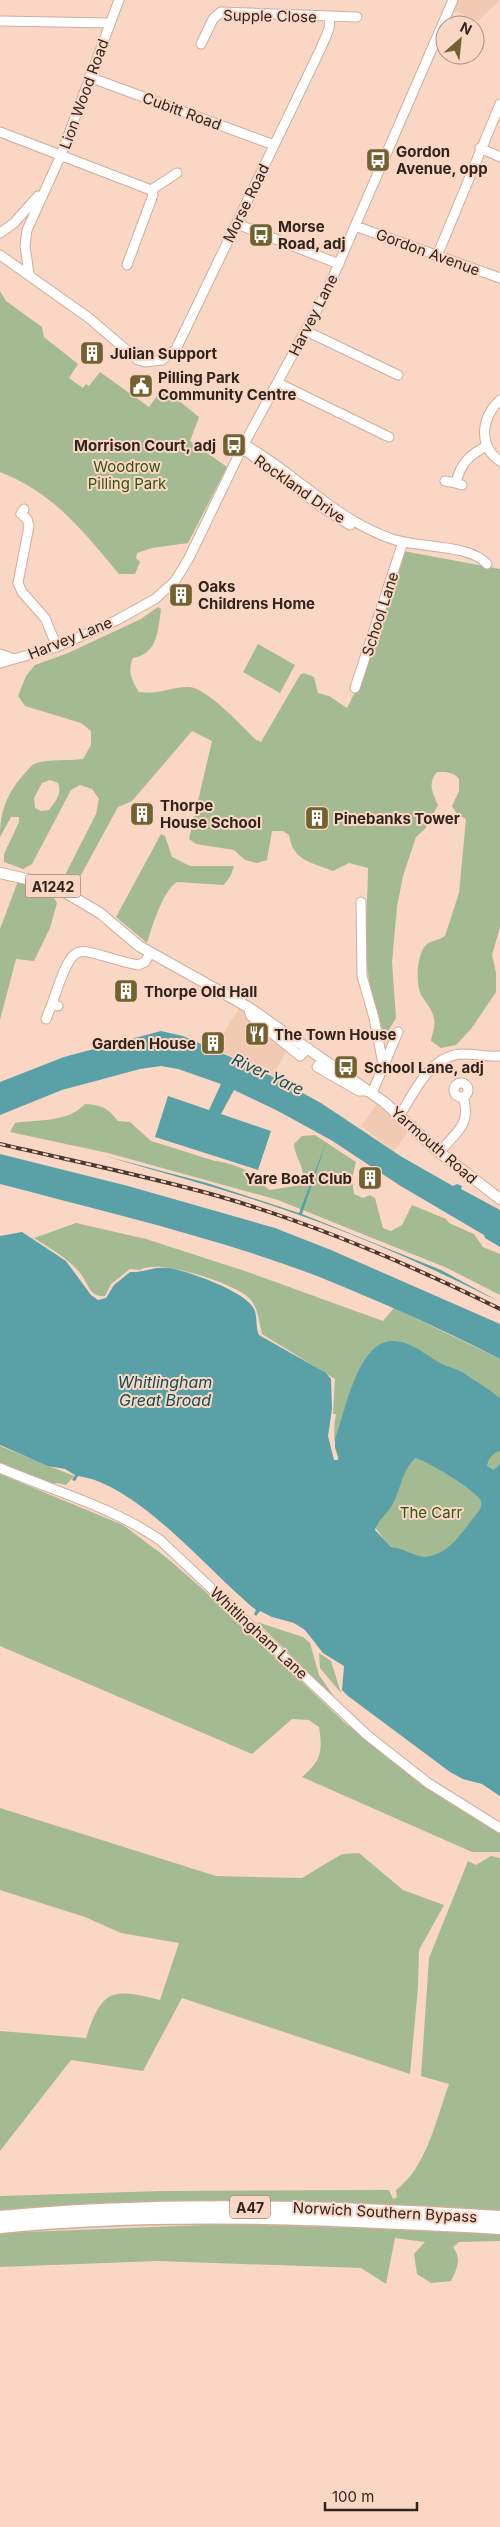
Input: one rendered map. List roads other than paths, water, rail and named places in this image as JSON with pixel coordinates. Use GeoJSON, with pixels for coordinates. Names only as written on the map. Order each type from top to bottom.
{"type":"FeatureCollection","features":[{"type":"Feature","properties":{"kind":"highway","name":"Norwich Southern Bypass"},"geometry":{"type":"LineString","coordinates":[[0,2216],[161,2208],[272,2207],[500,2218]]}},
{"type":"Feature","properties":{"kind":"highway","name":"Norwich Southern Bypass"},"geometry":{"type":"LineString","coordinates":[[0,2227],[113,2220],[224,2218],[326,2220],[500,2228]]}},
{"type":"Feature","properties":{"kind":"main road","name":"Yarmouth Road"},"geometry":{"type":"LineString","coordinates":[[0,873],[40,882],[63,891],[100,914],[150,953],[217,988],[248,1007],[370,1092],[400,1115],[439,1152],[500,1199]]}},
{"type":"Feature","properties":{"kind":"street","name":"Lion Wood Road"},"geometry":{"type":"LineString","coordinates":[[29,274],[24,246],[27,230],[61,155],[119,0]]}},
{"type":"Feature","properties":{"kind":"street","name":"Harvey Lane"},"geometry":{"type":"LineString","coordinates":[[0,663],[57,646],[140,609],[167,590],[189,558],[243,446],[306,331],[339,264],[453,0]]}},
{"type":"Feature","properties":{"kind":"street","name":"Supple Close"},"geometry":{"type":"LineString","coordinates":[[201,44],[213,18],[221,12],[356,17]]}},
{"type":"Feature","properties":{"kind":"street","name":"Morse Road"},"geometry":{"type":"LineString","coordinates":[[29,274],[89,318],[138,360],[145,362],[162,360],[176,349],[321,48],[328,30],[330,16]]}},
{"type":"Feature","properties":{"kind":"street"},"geometry":{"type":"LineString","coordinates":[[0,21],[110,23]]}},
{"type":"Feature","properties":{"kind":"street","name":"Cubitt Road"},"geometry":{"type":"LineString","coordinates":[[89,77],[274,145]]}},
{"type":"Feature","properties":{"kind":"street"},"geometry":{"type":"LineString","coordinates":[[437,256],[480,148],[500,104]]}},
{"type":"Feature","properties":{"kind":"street"},"geometry":{"type":"LineString","coordinates":[[0,132],[151,190]]}},
{"type":"Feature","properties":{"kind":"street"},"geometry":{"type":"LineString","coordinates":[[480,148],[500,156]]}},
{"type":"Feature","properties":{"kind":"street"},"geometry":{"type":"LineString","coordinates":[[151,190],[177,173]]}},
{"type":"Feature","properties":{"kind":"street","name":"Lion Wood Road"},"geometry":{"type":"LineString","coordinates":[[0,233],[14,223],[46,186]]}},
{"type":"Feature","properties":{"kind":"street"},"geometry":{"type":"LineString","coordinates":[[127,265],[152,195],[151,190]]}},
{"type":"Feature","properties":{"kind":"street"},"geometry":{"type":"LineString","coordinates":[[237,224],[339,264]]}},
{"type":"Feature","properties":{"kind":"street","name":"Gordon Avenue"},"geometry":{"type":"LineString","coordinates":[[355,226],[500,278]]}},
{"type":"Feature","properties":{"kind":"street"},"geometry":{"type":"LineString","coordinates":[[0,255],[29,274]]}},
{"type":"Feature","properties":{"kind":"street"},"geometry":{"type":"LineString","coordinates":[[306,331],[398,375]]}},
{"type":"Feature","properties":{"kind":"street"},"geometry":{"type":"LineString","coordinates":[[278,383],[389,437]]}},
{"type":"Feature","properties":{"kind":"street"},"geometry":{"type":"LineString","coordinates":[[500,400],[486,418],[484,432],[487,446],[500,461]]}},
{"type":"Feature","properties":{"kind":"street"},"geometry":{"type":"LineString","coordinates":[[243,446],[274,463],[327,504],[364,526],[403,542],[476,554],[487,564]]}},
{"type":"Feature","properties":{"kind":"street","name":"Rockland Drive"},"geometry":{"type":"LineString","coordinates":[[243,446],[323,508],[358,529]]}},
{"type":"Feature","properties":{"kind":"street"},"geometry":{"type":"LineString","coordinates":[[445,481],[459,484],[459,470],[466,460],[487,446]]}},
{"type":"Feature","properties":{"kind":"street"},"geometry":{"type":"LineString","coordinates":[[21,514],[27,519],[29,526],[18,583],[22,592],[45,618],[57,646]]}},
{"type":"Feature","properties":{"kind":"street","name":"School Lane"},"geometry":{"type":"LineString","coordinates":[[354,686],[403,542]]}},
{"type":"Feature","properties":{"kind":"street"},"geometry":{"type":"LineString","coordinates":[[0,654],[14,659]]}},
{"type":"Feature","properties":{"kind":"street"},"geometry":{"type":"LineString","coordinates":[[361,902],[362,976],[374,1018],[384,1069]]}},
{"type":"Feature","properties":{"kind":"street"},"geometry":{"type":"LineString","coordinates":[[46,1019],[55,1005],[68,960],[75,953],[85,951],[138,965],[145,962],[150,953]]}},
{"type":"Feature","properties":{"kind":"street"},"geometry":{"type":"LineString","coordinates":[[370,1092],[384,1069],[398,1032]]}},
{"type":"Feature","properties":{"kind":"street"},"geometry":{"type":"LineString","coordinates":[[400,1115],[428,1072],[442,1059],[465,1054],[500,1056]]}},
{"type":"Feature","properties":{"kind":"street"},"geometry":{"type":"LineString","coordinates":[[439,1152],[465,1122],[467,1109],[463,1097]]}},
{"type":"Feature","properties":{"kind":"street","name":"Whitlingham Lane"},"geometry":{"type":"LineString","coordinates":[[0,1468],[115,1514],[136,1524],[160,1540],[367,1734],[428,1783],[500,1828]]}},
{"type":"Feature","properties":{"kind":"water"},"geometry":{"type":"Polygon","coordinates":[[[161,1031],[183,1036],[260,1070],[321,1103],[402,1157],[453,1186],[457,1184],[462,1186],[461,1189],[500,1210],[500,1247],[485,1238],[484,1235],[399,1185],[331,1140],[234,1090],[221,1114],[271,1131],[258,1170],[155,1137],[168,1096],[209,1110],[221,1084],[178,1069],[161,1066],[140,1069],[62,1090],[0,1115],[0,1082],[64,1057],[161,1031]]]}},
{"type":"Feature","properties":{"kind":"water"},"geometry":{"type":"Polygon","coordinates":[[[327,1140],[302,1214],[441,1270],[500,1302],[409,1259],[316,1221],[238,1195],[105,1156],[207,1183],[299,1213],[327,1140]]]}},
{"type":"Feature","properties":{"kind":"water"},"geometry":{"type":"Polygon","coordinates":[[[0,1154],[128,1186],[275,1228],[331,1250],[500,1324],[500,1359],[455,1336],[386,1305],[278,1262],[160,1226],[0,1184],[0,1154]]]}},
{"type":"Feature","properties":{"kind":"water","name":"Whitlingham Great Broad"},"geometry":{"type":"Polygon","coordinates":[[[22,1232],[66,1261],[91,1295],[98,1300],[106,1298],[114,1285],[130,1272],[168,1268],[201,1277],[228,1289],[249,1302],[256,1315],[259,1335],[326,1373],[331,1379],[332,1409],[328,1436],[334,1460],[338,1460],[339,1457],[335,1448],[335,1439],[354,1381],[370,1353],[380,1344],[398,1341],[411,1345],[440,1363],[462,1372],[500,1398],[500,1451],[491,1456],[487,1466],[494,1470],[500,1464],[500,1796],[482,1784],[463,1779],[450,1772],[348,1696],[342,1690],[344,1666],[323,1653],[305,1630],[294,1623],[272,1617],[260,1611],[256,1616],[254,1614],[256,1610],[172,1532],[125,1495],[101,1482],[78,1476],[75,1481],[72,1480],[75,1475],[65,1469],[48,1466],[0,1445],[0,1236],[22,1232]],[[415,1458],[410,1463],[394,1501],[375,1530],[391,1547],[424,1557],[439,1553],[451,1545],[478,1512],[481,1507],[481,1501],[462,1484],[415,1458]]]}},
{"type":"Feature","properties":{"kind":"railway"},"geometry":{"type":"LineString","coordinates":[[0,1144],[164,1182],[254,1207],[361,1246],[431,1276],[500,1309]]}},
{"type":"Feature","properties":{"kind":"place","name":"Gordon Avenue, opp"},"geometry":{"type":"Point","coordinates":[378,160]}},
{"type":"Feature","properties":{"kind":"place","name":"Morse Road, adj"},"geometry":{"type":"Point","coordinates":[261,235]}},
{"type":"Feature","properties":{"kind":"place","name":"Julian Support"},"geometry":{"type":"Point","coordinates":[92,353]}},
{"type":"Feature","properties":{"kind":"place","name":"Pilling Park Community Centre"},"geometry":{"type":"Point","coordinates":[141,386]}},
{"type":"Feature","properties":{"kind":"place","name":"Morrison Court, adj"},"geometry":{"type":"Point","coordinates":[234,445]}},
{"type":"Feature","properties":{"kind":"place","name":"Oaks Childrens Home"},"geometry":{"type":"Point","coordinates":[181,595]}},
{"type":"Feature","properties":{"kind":"place","name":"Thorpe House School"},"geometry":{"type":"Point","coordinates":[142,814]}},
{"type":"Feature","properties":{"kind":"place","name":"Pinebanks Tower"},"geometry":{"type":"Point","coordinates":[317,818]}},
{"type":"Feature","properties":{"kind":"place","name":"Thorpe Old Hall"},"geometry":{"type":"Point","coordinates":[126,991]}},
{"type":"Feature","properties":{"kind":"place","name":"The Town House"},"geometry":{"type":"Point","coordinates":[257,1034]}},
{"type":"Feature","properties":{"kind":"place","name":"Garden House"},"geometry":{"type":"Point","coordinates":[213,1043]}},
{"type":"Feature","properties":{"kind":"place","name":"School Lane, adj"},"geometry":{"type":"Point","coordinates":[346,1067]}},
{"type":"Feature","properties":{"kind":"place","name":"Yare Boat Club"},"geometry":{"type":"Point","coordinates":[370,1178]}},
{"type":"Feature","properties":{"kind":"park label","name":"Woodrow Pilling Park"},"geometry":{"type":"Point","coordinates":[127,474]}},
{"type":"Feature","properties":{"kind":"park label","name":"The Carr"},"geometry":{"type":"Point","coordinates":[431,1512]}},
{"type":"Feature","properties":{"kind":"water label","name":"River Yare"},"geometry":{"type":"Point","coordinates":[268,1074]}}]}
